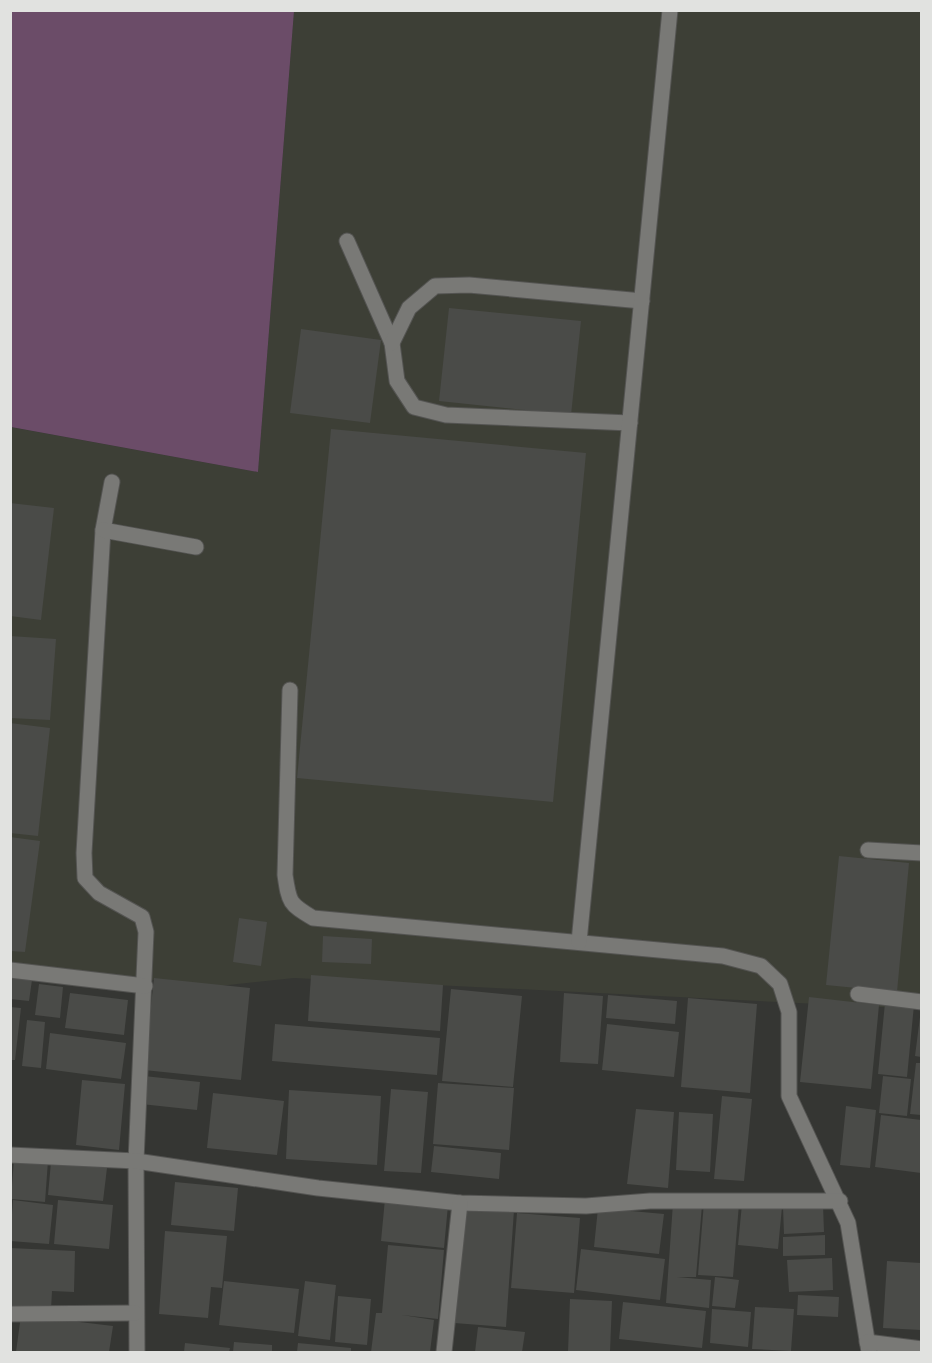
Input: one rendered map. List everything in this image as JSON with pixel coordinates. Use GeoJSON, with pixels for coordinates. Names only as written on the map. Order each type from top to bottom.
{"type":"FeatureCollection","features":[{"type":"Feature","properties":{"kind":"street"},"geometry":{"type":"LineString","coordinates":[[579,942],[670,10]]}},
{"type":"Feature","properties":{"kind":"street"},"geometry":{"type":"LineString","coordinates":[[347,241],[392,343],[397,381],[414,407],[446,415],[630,423]]}},
{"type":"Feature","properties":{"kind":"street"},"geometry":{"type":"LineString","coordinates":[[392,343],[409,308],[435,286],[469,285],[642,301]]}},
{"type":"Feature","properties":{"kind":"street"},"geometry":{"type":"LineString","coordinates":[[112,482],[103,530],[84,853],[85,878],[99,893],[142,917],[147,932],[136,1161],[137,1353]]}},
{"type":"Feature","properties":{"kind":"street"},"geometry":{"type":"LineString","coordinates":[[103,530],[196,547]]}},
{"type":"Feature","properties":{"kind":"street"},"geometry":{"type":"LineString","coordinates":[[290,690],[285,874],[292,905],[313,918],[723,956],[761,966],[780,984],[789,1012],[789,1096],[840,1201],[848,1223],[868,1347],[921,1349]]}},
{"type":"Feature","properties":{"kind":"street"},"geometry":{"type":"LineString","coordinates":[[868,850],[921,853]]}},
{"type":"Feature","properties":{"kind":"street"},"geometry":{"type":"LineString","coordinates":[[10,970],[146,986]]}},
{"type":"Feature","properties":{"kind":"street"},"geometry":{"type":"LineString","coordinates":[[858,994],[921,1002]]}},
{"type":"Feature","properties":{"kind":"street"},"geometry":{"type":"LineString","coordinates":[[10,1155],[136,1161],[318,1188],[460,1203],[586,1206],[650,1201],[840,1201]]}},
{"type":"Feature","properties":{"kind":"street"},"geometry":{"type":"LineString","coordinates":[[444,1353],[460,1203]]}},
{"type":"Feature","properties":{"kind":"street"},"geometry":{"type":"LineString","coordinates":[[10,1314],[135,1313]]}},
{"type":"Feature","properties":{"kind":"shaded area"},"geometry":{"type":"Polygon","coordinates":[[[10,11],[294,11],[258,472],[11,427],[10,11]]]}},
{"type":"Feature","properties":{"kind":"shaded area"},"geometry":{"type":"Polygon","coordinates":[[[294,11],[921,11],[921,1009],[294,978],[219,986],[11,967],[10,427],[258,472],[294,11]]]}},
{"type":"Feature","properties":{"kind":"building"},"geometry":{"type":"Polygon","coordinates":[[[449,308],[581,321],[571,415],[439,401],[449,308]]]}},
{"type":"Feature","properties":{"kind":"building"},"geometry":{"type":"Polygon","coordinates":[[[301,329],[381,340],[370,423],[290,413],[301,329]]]}},
{"type":"Feature","properties":{"kind":"building"},"geometry":{"type":"Polygon","coordinates":[[[331,429],[586,453],[553,802],[297,778],[331,429]]]}},
{"type":"Feature","properties":{"kind":"building"},"geometry":{"type":"Polygon","coordinates":[[[10,503],[54,508],[41,620],[10,616],[10,503]]]}},
{"type":"Feature","properties":{"kind":"building"},"geometry":{"type":"Polygon","coordinates":[[[10,636],[56,639],[50,720],[10,718],[10,636]]]}},
{"type":"Feature","properties":{"kind":"building"},"geometry":{"type":"Polygon","coordinates":[[[10,723],[50,728],[38,836],[10,833],[10,723]]]}},
{"type":"Feature","properties":{"kind":"building"},"geometry":{"type":"Polygon","coordinates":[[[10,837],[40,841],[25,952],[10,951],[10,837]]]}},
{"type":"Feature","properties":{"kind":"building"},"geometry":{"type":"Polygon","coordinates":[[[839,856],[909,863],[897,992],[826,985],[839,856]]]}},
{"type":"Feature","properties":{"kind":"building"},"geometry":{"type":"Polygon","coordinates":[[[239,918],[267,922],[261,966],[233,962],[239,918]]]}},
{"type":"Feature","properties":{"kind":"building"},"geometry":{"type":"Polygon","coordinates":[[[323,936],[372,939],[371,964],[322,962],[323,936]]]}},
{"type":"Feature","properties":{"kind":"building"},"geometry":{"type":"Polygon","coordinates":[[[311,975],[443,985],[440,1031],[308,1021],[311,975]]]}},
{"type":"Feature","properties":{"kind":"building"},"geometry":{"type":"Polygon","coordinates":[[[10,977],[32,980],[29,1001],[10,999],[10,977]]]}},
{"type":"Feature","properties":{"kind":"building"},"geometry":{"type":"Polygon","coordinates":[[[154,978],[250,988],[241,1080],[144,1070],[154,978]]]}},
{"type":"Feature","properties":{"kind":"building"},"geometry":{"type":"Polygon","coordinates":[[[39,984],[63,987],[60,1018],[35,1015],[39,984]]]}},
{"type":"Feature","properties":{"kind":"building"},"geometry":{"type":"Polygon","coordinates":[[[451,989],[522,996],[513,1087],[442,1081],[451,989]]]}},
{"type":"Feature","properties":{"kind":"building"},"geometry":{"type":"Polygon","coordinates":[[[70,993],[128,1000],[124,1035],[65,1028],[70,993]]]}},
{"type":"Feature","properties":{"kind":"building"},"geometry":{"type":"Polygon","coordinates":[[[564,993],[603,996],[598,1064],[560,1062],[564,993]]]}},
{"type":"Feature","properties":{"kind":"building"},"geometry":{"type":"Polygon","coordinates":[[[608,995],[677,1001],[675,1024],[606,1018],[608,995]]]}},
{"type":"Feature","properties":{"kind":"building"},"geometry":{"type":"Polygon","coordinates":[[[809,997],[879,1005],[871,1089],[800,1082],[809,997]]]}},
{"type":"Feature","properties":{"kind":"building"},"geometry":{"type":"Polygon","coordinates":[[[688,998],[757,1004],[750,1093],[681,1087],[688,998]]]}},
{"type":"Feature","properties":{"kind":"building"},"geometry":{"type":"Polygon","coordinates":[[[885,1003],[914,1005],[907,1077],[878,1074],[885,1003]]]}},
{"type":"Feature","properties":{"kind":"building"},"geometry":{"type":"Polygon","coordinates":[[[10,1007],[21,1008],[15,1060],[10,1060],[10,1007]]]}},
{"type":"Feature","properties":{"kind":"building"},"geometry":{"type":"Polygon","coordinates":[[[921,1017],[921,1057],[915,1056],[921,1017]]]}},
{"type":"Feature","properties":{"kind":"building"},"geometry":{"type":"Polygon","coordinates":[[[27,1020],[45,1022],[41,1068],[22,1066],[27,1020]]]}},
{"type":"Feature","properties":{"kind":"building"},"geometry":{"type":"Polygon","coordinates":[[[275,1024],[440,1038],[437,1075],[272,1061],[275,1024]]]}},
{"type":"Feature","properties":{"kind":"building"},"geometry":{"type":"Polygon","coordinates":[[[607,1024],[679,1032],[674,1077],[602,1070],[607,1024]]]}},
{"type":"Feature","properties":{"kind":"building"},"geometry":{"type":"Polygon","coordinates":[[[50,1033],[126,1043],[121,1079],[46,1069],[50,1033]]]}},
{"type":"Feature","properties":{"kind":"building"},"geometry":{"type":"Polygon","coordinates":[[[916,1063],[921,1063],[921,1115],[910,1114],[916,1063]]]}},
{"type":"Feature","properties":{"kind":"building"},"geometry":{"type":"Polygon","coordinates":[[[144,1076],[200,1082],[197,1110],[141,1104],[144,1076]]]}},
{"type":"Feature","properties":{"kind":"building"},"geometry":{"type":"Polygon","coordinates":[[[883,1076],[911,1079],[907,1116],[879,1113],[883,1076]]]}},
{"type":"Feature","properties":{"kind":"building"},"geometry":{"type":"Polygon","coordinates":[[[82,1080],[125,1084],[119,1150],[76,1145],[82,1080]]]}},
{"type":"Feature","properties":{"kind":"building"},"geometry":{"type":"Polygon","coordinates":[[[438,1083],[514,1088],[509,1150],[433,1144],[438,1083]]]}},
{"type":"Feature","properties":{"kind":"building"},"geometry":{"type":"Polygon","coordinates":[[[391,1089],[428,1092],[421,1173],[384,1171],[391,1089]]]}},
{"type":"Feature","properties":{"kind":"building"},"geometry":{"type":"Polygon","coordinates":[[[289,1090],[381,1096],[377,1165],[286,1159],[289,1090]]]}},
{"type":"Feature","properties":{"kind":"building"},"geometry":{"type":"Polygon","coordinates":[[[213,1093],[284,1101],[277,1155],[207,1148],[213,1093]]]}},
{"type":"Feature","properties":{"kind":"building"},"geometry":{"type":"Polygon","coordinates":[[[722,1096],[752,1099],[744,1181],[714,1179],[722,1096]]]}},
{"type":"Feature","properties":{"kind":"building"},"geometry":{"type":"Polygon","coordinates":[[[846,1106],[876,1110],[870,1168],[840,1165],[846,1106]]]}},
{"type":"Feature","properties":{"kind":"building"},"geometry":{"type":"Polygon","coordinates":[[[636,1109],[674,1112],[668,1188],[627,1184],[636,1109]]]}},
{"type":"Feature","properties":{"kind":"building"},"geometry":{"type":"Polygon","coordinates":[[[679,1112],[713,1114],[710,1172],[676,1170],[679,1112]]]}},
{"type":"Feature","properties":{"kind":"building"},"geometry":{"type":"Polygon","coordinates":[[[881,1115],[921,1120],[921,1173],[875,1167],[881,1115]]]}},
{"type":"Feature","properties":{"kind":"building"},"geometry":{"type":"Polygon","coordinates":[[[434,1146],[501,1153],[499,1179],[431,1172],[434,1146]]]}},
{"type":"Feature","properties":{"kind":"building"},"geometry":{"type":"Polygon","coordinates":[[[14,1159],[48,1161],[45,1202],[11,1199],[14,1159]]]}},
{"type":"Feature","properties":{"kind":"building"},"geometry":{"type":"Polygon","coordinates":[[[51,1162],[107,1168],[103,1201],[48,1195],[51,1162]]]}},
{"type":"Feature","properties":{"kind":"building"},"geometry":{"type":"Polygon","coordinates":[[[175,1182],[238,1188],[234,1231],[171,1225],[175,1182]]]}},
{"type":"Feature","properties":{"kind":"building"},"geometry":{"type":"Polygon","coordinates":[[[385,1199],[448,1205],[444,1248],[381,1241],[385,1199]]]}},
{"type":"Feature","properties":{"kind":"building"},"geometry":{"type":"Polygon","coordinates":[[[13,1200],[53,1205],[49,1244],[10,1241],[13,1200]]]}},
{"type":"Feature","properties":{"kind":"building"},"geometry":{"type":"Polygon","coordinates":[[[58,1200],[113,1205],[109,1249],[54,1244],[58,1200]]]}},
{"type":"Feature","properties":{"kind":"building"},"geometry":{"type":"Polygon","coordinates":[[[704,1202],[739,1204],[733,1277],[698,1275],[704,1202]]]}},
{"type":"Feature","properties":{"kind":"building"},"geometry":{"type":"Polygon","coordinates":[[[673,1203],[702,1205],[696,1277],[677,1277],[711,1280],[709,1308],[666,1303],[673,1203]]]}},
{"type":"Feature","properties":{"kind":"building"},"geometry":{"type":"Polygon","coordinates":[[[742,1204],[782,1207],[778,1249],[738,1245],[742,1204]]]}},
{"type":"Feature","properties":{"kind":"building"},"geometry":{"type":"Polygon","coordinates":[[[823,1205],[824,1232],[784,1234],[783,1207],[823,1205]]]}},
{"type":"Feature","properties":{"kind":"building"},"geometry":{"type":"Polygon","coordinates":[[[463,1206],[514,1210],[506,1327],[454,1323],[463,1206]]]}},
{"type":"Feature","properties":{"kind":"building"},"geometry":{"type":"Polygon","coordinates":[[[598,1208],[664,1214],[659,1254],[594,1247],[598,1208]]]}},
{"type":"Feature","properties":{"kind":"building"},"geometry":{"type":"Polygon","coordinates":[[[517,1213],[580,1218],[574,1293],[511,1288],[517,1213]]]}},
{"type":"Feature","properties":{"kind":"building"},"geometry":{"type":"Polygon","coordinates":[[[165,1231],[227,1236],[222,1288],[211,1287],[208,1318],[159,1314],[165,1231]]]}},
{"type":"Feature","properties":{"kind":"building"},"geometry":{"type":"Polygon","coordinates":[[[825,1235],[825,1255],[783,1256],[783,1237],[825,1235]]]}},
{"type":"Feature","properties":{"kind":"building"},"geometry":{"type":"Polygon","coordinates":[[[388,1245],[444,1250],[438,1319],[402,1315],[434,1320],[430,1352],[371,1352],[376,1313],[382,1313],[388,1245]]]}},
{"type":"Feature","properties":{"kind":"building"},"geometry":{"type":"Polygon","coordinates":[[[10,1248],[75,1251],[74,1292],[52,1291],[51,1310],[10,1308],[10,1248]]]}},
{"type":"Feature","properties":{"kind":"building"},"geometry":{"type":"Polygon","coordinates":[[[581,1249],[665,1259],[660,1300],[576,1290],[581,1249]]]}},
{"type":"Feature","properties":{"kind":"building"},"geometry":{"type":"Polygon","coordinates":[[[832,1258],[833,1290],[789,1292],[787,1260],[832,1258]]]}},
{"type":"Feature","properties":{"kind":"building"},"geometry":{"type":"Polygon","coordinates":[[[887,1261],[921,1263],[921,1330],[883,1328],[887,1261]]]}},
{"type":"Feature","properties":{"kind":"building"},"geometry":{"type":"Polygon","coordinates":[[[715,1277],[739,1280],[735,1308],[712,1306],[715,1277]]]}},
{"type":"Feature","properties":{"kind":"building"},"geometry":{"type":"Polygon","coordinates":[[[224,1281],[299,1289],[294,1333],[219,1325],[224,1281]]]}},
{"type":"Feature","properties":{"kind":"building"},"geometry":{"type":"Polygon","coordinates":[[[305,1281],[336,1285],[330,1340],[298,1336],[305,1281]]]}},
{"type":"Feature","properties":{"kind":"building"},"geometry":{"type":"Polygon","coordinates":[[[798,1295],[839,1297],[838,1317],[797,1315],[798,1295]]]}},
{"type":"Feature","properties":{"kind":"building"},"geometry":{"type":"Polygon","coordinates":[[[338,1296],[371,1299],[367,1345],[335,1342],[338,1296]]]}},
{"type":"Feature","properties":{"kind":"building"},"geometry":{"type":"Polygon","coordinates":[[[570,1299],[612,1301],[610,1352],[568,1352],[570,1299]]]}},
{"type":"Feature","properties":{"kind":"building"},"geometry":{"type":"Polygon","coordinates":[[[623,1302],[706,1311],[702,1348],[619,1339],[623,1302]]]}},
{"type":"Feature","properties":{"kind":"building"},"geometry":{"type":"Polygon","coordinates":[[[755,1307],[794,1309],[791,1351],[752,1349],[755,1307]]]}},
{"type":"Feature","properties":{"kind":"building"},"geometry":{"type":"Polygon","coordinates":[[[712,1309],[751,1312],[748,1347],[710,1343],[712,1309]]]}},
{"type":"Feature","properties":{"kind":"building"},"geometry":{"type":"Polygon","coordinates":[[[21,1315],[113,1326],[109,1352],[16,1352],[21,1315]]]}},
{"type":"Feature","properties":{"kind":"building"},"geometry":{"type":"Polygon","coordinates":[[[478,1327],[525,1332],[522,1352],[475,1352],[478,1327]]]}},
{"type":"Feature","properties":{"kind":"building"},"geometry":{"type":"Polygon","coordinates":[[[234,1342],[272,1345],[272,1352],[233,1352],[234,1342]]]}},
{"type":"Feature","properties":{"kind":"building"},"geometry":{"type":"Polygon","coordinates":[[[185,1343],[230,1348],[229,1352],[184,1352],[185,1343]]]}},
{"type":"Feature","properties":{"kind":"building"},"geometry":{"type":"Polygon","coordinates":[[[298,1343],[351,1348],[351,1352],[297,1352],[298,1343]]]}}]}
